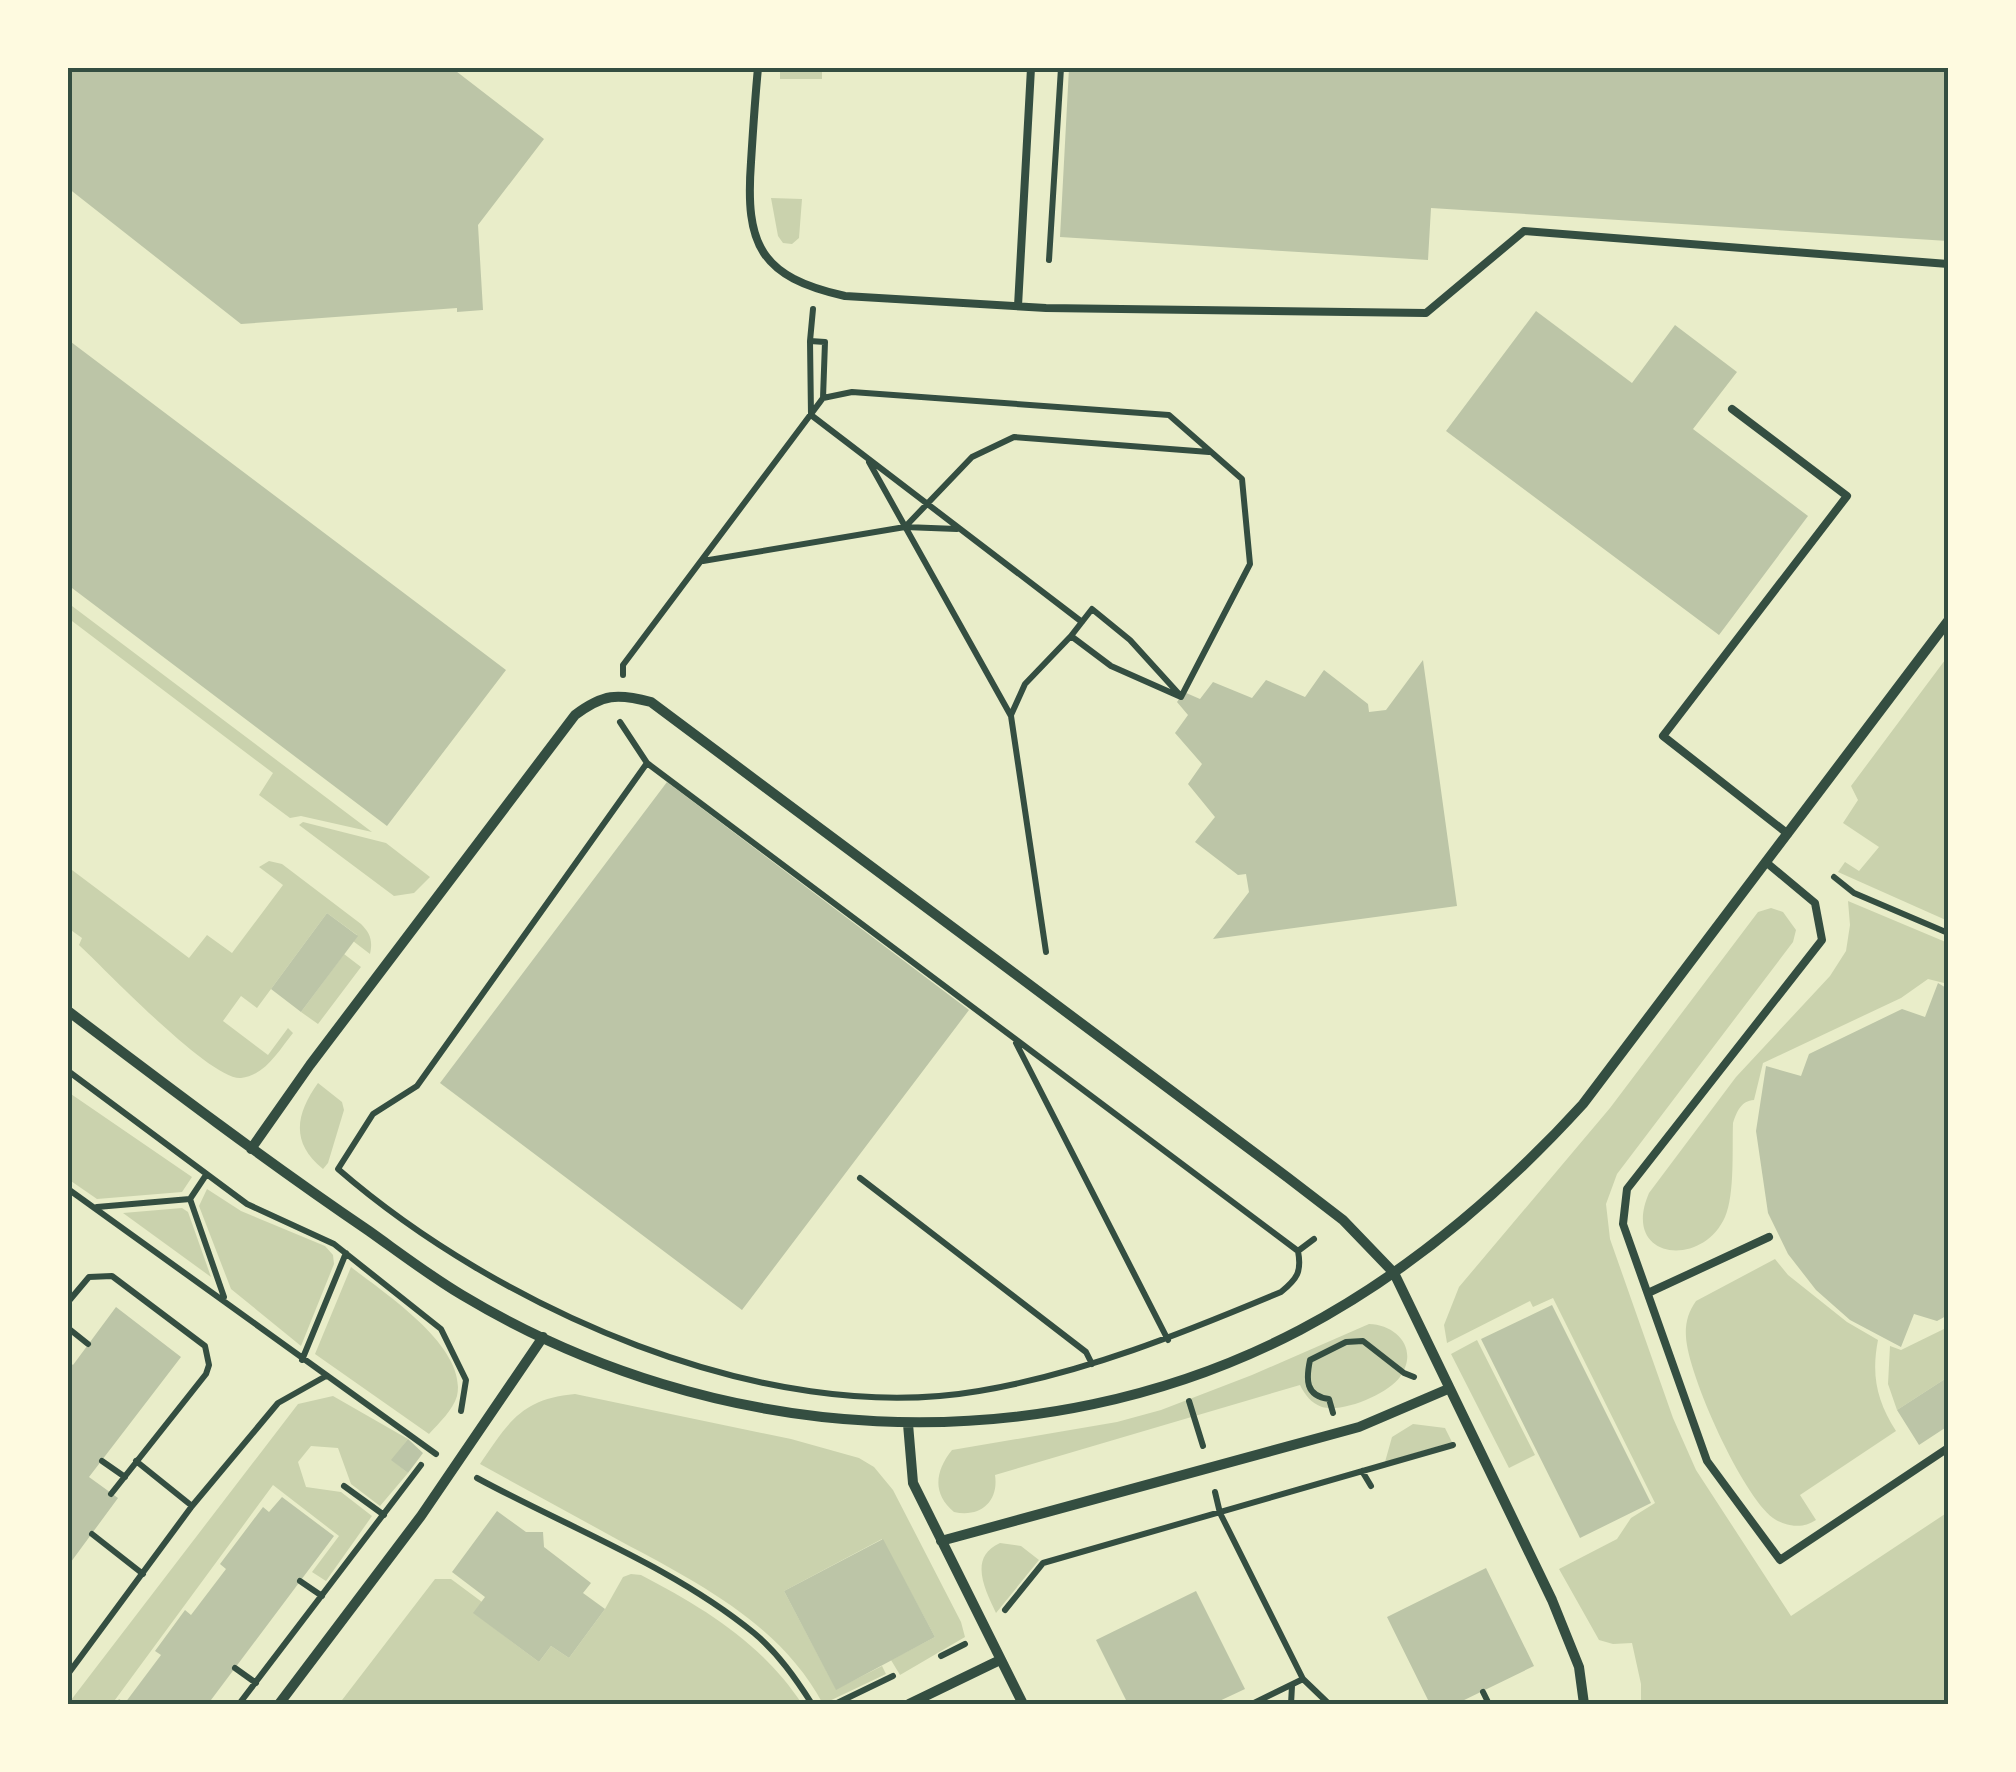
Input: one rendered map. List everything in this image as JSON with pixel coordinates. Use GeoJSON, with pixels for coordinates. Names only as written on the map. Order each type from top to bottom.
{"type":"FeatureCollection","features":[{"type":"Feature","properties":{"kind":"street"},"geometry":{"type":"LineString","coordinates":[[68,1011],[251,1149],[462,1295],[543,1337],[667,1386],[763,1410],[832,1420],[908,1424],[1032,1417],[1108,1402],[1180,1382],[1301,1330],[1394,1273],[1534,1158],[1583,1104],[1948,621]]}},
{"type":"Feature","properties":{"kind":"street"},"geometry":{"type":"LineString","coordinates":[[251,1149],[310,1064],[575,715],[593,702],[621,694],[650,702],[1342,1220],[1394,1273],[1552,1600],[1579,1667],[1584,1704]]}},
{"type":"Feature","properties":{"kind":"street"},"geometry":{"type":"LineString","coordinates":[[279,1704],[421,1516],[543,1337]]}},
{"type":"Feature","properties":{"kind":"street"},"geometry":{"type":"LineString","coordinates":[[941,1540],[1338,1432],[1448,1389]]}},
{"type":"Feature","properties":{"kind":"street"},"geometry":{"type":"LineString","coordinates":[[908,1424],[913,1484],[1023,1704]]}},
{"type":"Feature","properties":{"kind":"street"},"geometry":{"type":"LineString","coordinates":[[909,1704],[1000,1660]]}},
{"type":"Feature","properties":{"kind":"lane"},"geometry":{"type":"LineString","coordinates":[[758,68],[750,224],[762,250],[784,274],[814,289],[845,296],[1018,306],[1426,313],[1524,231],[1948,264]]}},
{"type":"Feature","properties":{"kind":"lane"},"geometry":{"type":"LineString","coordinates":[[1018,306],[1032,68]]}},
{"type":"Feature","properties":{"kind":"lane"},"geometry":{"type":"LineString","coordinates":[[1732,409],[1847,496],[1663,736],[1788,834]]}},
{"type":"Feature","properties":{"kind":"lane"},"geometry":{"type":"LineString","coordinates":[[1766,863],[1815,903],[1822,940],[1627,1189],[1623,1224],[1708,1461],[1780,1560],[1948,1448]]}},
{"type":"Feature","properties":{"kind":"lane"},"geometry":{"type":"LineString","coordinates":[[1648,1292],[1770,1237]]}},
{"type":"Feature","properties":{"kind":"path"},"geometry":{"type":"LineString","coordinates":[[1049,260],[1061,68]]}},
{"type":"Feature","properties":{"kind":"path"},"geometry":{"type":"LineString","coordinates":[[811,415],[814,289]]}},
{"type":"Feature","properties":{"kind":"path"},"geometry":{"type":"LineString","coordinates":[[647,763],[417,1086],[373,1114],[338,1169],[376,1202],[499,1282],[600,1332],[711,1368],[806,1390],[867,1396],[977,1392],[1092,1364],[1168,1340],[1281,1292],[1296,1280],[1301,1268],[1298,1251],[647,763],[620,722],[624,665],[823,398],[825,342],[810,341]]}},
{"type":"Feature","properties":{"kind":"path"},"geometry":{"type":"LineString","coordinates":[[823,398],[852,392],[1169,415],[1242,479],[1250,564],[1181,697]]}},
{"type":"Feature","properties":{"kind":"path"},"geometry":{"type":"LineString","coordinates":[[811,415],[1082,622]]}},
{"type":"Feature","properties":{"kind":"path"},"geometry":{"type":"LineString","coordinates":[[905,526],[972,458],[1014,437],[1212,452]]}},
{"type":"Feature","properties":{"kind":"path"},"geometry":{"type":"LineString","coordinates":[[869,462],[1011,716],[1046,952]]}},
{"type":"Feature","properties":{"kind":"path"},"geometry":{"type":"LineString","coordinates":[[702,562],[905,526],[958,529]]}},
{"type":"Feature","properties":{"kind":"path"},"geometry":{"type":"LineString","coordinates":[[1011,716],[1025,684],[1092,608],[1130,640],[1181,697]]}},
{"type":"Feature","properties":{"kind":"path"},"geometry":{"type":"LineString","coordinates":[[1071,636],[1111,666],[1181,697]]}},
{"type":"Feature","properties":{"kind":"path"},"geometry":{"type":"LineString","coordinates":[[1834,877],[1854,893],[1948,933]]}},
{"type":"Feature","properties":{"kind":"path"},"geometry":{"type":"LineString","coordinates":[[1013,1037],[1168,1340]]}},
{"type":"Feature","properties":{"kind":"path"},"geometry":{"type":"LineString","coordinates":[[68,1071],[247,1204],[334,1244],[441,1329],[466,1380],[462,1411],[452,1424]]}},
{"type":"Feature","properties":{"kind":"path"},"geometry":{"type":"LineString","coordinates":[[190,1200],[206,1174]]}},
{"type":"Feature","properties":{"kind":"path"},"geometry":{"type":"LineString","coordinates":[[860,1178],[1086,1352],[1092,1364]]}},
{"type":"Feature","properties":{"kind":"path"},"geometry":{"type":"LineString","coordinates":[[96,1207],[190,1200]]}},
{"type":"Feature","properties":{"kind":"path"},"geometry":{"type":"LineString","coordinates":[[190,1200],[225,1301]]}},
{"type":"Feature","properties":{"kind":"path"},"geometry":{"type":"LineString","coordinates":[[1298,1251],[1314,1239]]}},
{"type":"Feature","properties":{"kind":"path"},"geometry":{"type":"LineString","coordinates":[[302,1360],[346,1253]]}},
{"type":"Feature","properties":{"kind":"path"},"geometry":{"type":"LineString","coordinates":[[1301,1268],[1308,1274]]}},
{"type":"Feature","properties":{"kind":"path"},"geometry":{"type":"LineString","coordinates":[[68,1302],[89,1277],[112,1276],[205,1346],[206,1374],[112,1494]]}},
{"type":"Feature","properties":{"kind":"path"},"geometry":{"type":"LineString","coordinates":[[68,1328],[88,1344]]}},
{"type":"Feature","properties":{"kind":"path"},"geometry":{"type":"LineString","coordinates":[[1338,1432],[1329,1399],[1314,1394],[1308,1387],[1307,1375],[1310,1360],[1346,1342],[1363,1340],[1404,1374],[1448,1389]]}},
{"type":"Feature","properties":{"kind":"path"},"geometry":{"type":"LineString","coordinates":[[68,1674],[192,1506],[278,1403],[326,1376]]}},
{"type":"Feature","properties":{"kind":"path"},"geometry":{"type":"LineString","coordinates":[[1190,1404],[1196,1420]]}},
{"type":"Feature","properties":{"kind":"path"},"geometry":{"type":"LineString","coordinates":[[240,1704],[442,1438]]}},
{"type":"Feature","properties":{"kind":"path"},"geometry":{"type":"LineString","coordinates":[[926,1664],[987,1632],[1043,1563],[1473,1439]]}},
{"type":"Feature","properties":{"kind":"path"},"geometry":{"type":"LineString","coordinates":[[136,1460],[192,1506]]}},
{"type":"Feature","properties":{"kind":"path"},"geometry":{"type":"LineString","coordinates":[[102,1461],[125,1477]]}},
{"type":"Feature","properties":{"kind":"path"},"geometry":{"type":"LineString","coordinates":[[1362,1470],[1371,1486]]}},
{"type":"Feature","properties":{"kind":"path"},"geometry":{"type":"LineString","coordinates":[[344,1486],[384,1515]]}},
{"type":"Feature","properties":{"kind":"path"},"geometry":{"type":"LineString","coordinates":[[1220,1513],[1303,1679],[1329,1704]]}},
{"type":"Feature","properties":{"kind":"path"},"geometry":{"type":"LineString","coordinates":[[92,1534],[143,1574]]}},
{"type":"Feature","properties":{"kind":"path"},"geometry":{"type":"LineString","coordinates":[[300,1580],[322,1596]]}},
{"type":"Feature","properties":{"kind":"path"},"geometry":{"type":"LineString","coordinates":[[236,1668],[256,1682]]}},
{"type":"Feature","properties":{"kind":"path"},"geometry":{"type":"LineString","coordinates":[[835,1704],[893,1676]]}},
{"type":"Feature","properties":{"kind":"path"},"geometry":{"type":"LineString","coordinates":[[1252,1704],[1303,1679]]}},
{"type":"Feature","properties":{"kind":"path"},"geometry":{"type":"LineString","coordinates":[[1291,1704],[1292,1685]]}},
{"type":"Feature","properties":{"kind":"path"},"geometry":{"type":"LineString","coordinates":[[1483,1692],[1489,1704]]}},
{"type":"Feature","properties":{"kind":"green space"},"geometry":{"type":"Polygon","coordinates":[[[780,68],[822,68],[822,79],[780,79],[780,68]]]}},
{"type":"Feature","properties":{"kind":"green space"},"geometry":{"type":"Polygon","coordinates":[[[771,198],[802,199],[799,238],[792,244],[783,243],[778,236],[771,198]]]}},
{"type":"Feature","properties":{"kind":"green space"},"geometry":{"type":"Polygon","coordinates":[[[68,603],[372,832],[301,816],[290,818],[259,795],[273,773],[68,618],[68,603]]]}},
{"type":"Feature","properties":{"kind":"green space"},"geometry":{"type":"Polygon","coordinates":[[[1948,656],[1948,921],[1838,872],[1845,862],[1859,871],[1879,847],[1843,823],[1858,800],[1851,786],[1948,656]]]}},
{"type":"Feature","properties":{"kind":"green space"},"geometry":{"type":"Polygon","coordinates":[[[303,822],[386,843],[430,877],[414,893],[394,896],[299,825],[303,822]]]}},
{"type":"Feature","properties":{"kind":"green space"},"geometry":{"type":"Polygon","coordinates":[[[269,861],[282,864],[361,924],[370,937],[371,949],[370,954],[353,941],[357,935],[327,913],[257,1008],[241,996],[223,1021],[268,1055],[288,1028],[293,1033],[265,1067],[241,1078],[226,1074],[183,1044],[79,945],[82,938],[68,928],[68,867],[189,958],[207,935],[232,953],[283,885],[259,867],[269,861]]]}},
{"type":"Feature","properties":{"kind":"green space"},"geometry":{"type":"Polygon","coordinates":[[[1848,901],[1948,943],[1948,984],[1928,979],[1901,998],[1763,1063],[1754,1100],[1743,1105],[1733,1123],[1732,1184],[1725,1217],[1714,1234],[1699,1245],[1668,1250],[1654,1244],[1645,1232],[1643,1215],[1649,1193],[1736,1077],[1830,976],[1846,951],[1848,901]]]}},
{"type":"Feature","properties":{"kind":"green space"},"geometry":{"type":"Polygon","coordinates":[[[1771,908],[1783,912],[1796,930],[1793,942],[1617,1174],[1606,1204],[1610,1239],[1673,1418],[1696,1470],[1791,1616],[1948,1512],[1948,1704],[1641,1704],[1632,1643],[1599,1640],[1559,1569],[1617,1539],[1631,1518],[1655,1503],[1553,1298],[1533,1307],[1530,1301],[1447,1343],[1444,1325],[1459,1287],[1610,1108],[1758,912],[1771,908]]]}},
{"type":"Feature","properties":{"kind":"green space"},"geometry":{"type":"Polygon","coordinates":[[[344,954],[361,967],[318,1024],[301,1012],[344,954]]]}},
{"type":"Feature","properties":{"kind":"green space"},"geometry":{"type":"Polygon","coordinates":[[[318,1083],[342,1102],[344,1110],[323,1169],[305,1149],[300,1128],[305,1106],[318,1083]]]}},
{"type":"Feature","properties":{"kind":"green space"},"geometry":{"type":"Polygon","coordinates":[[[68,1092],[192,1177],[182,1192],[97,1199],[68,1179],[68,1092]]]}},
{"type":"Feature","properties":{"kind":"green space"},"geometry":{"type":"Polygon","coordinates":[[[207,1189],[241,1211],[325,1246],[333,1255],[334,1264],[301,1346],[231,1289],[199,1206],[207,1189]]]}},
{"type":"Feature","properties":{"kind":"green space"},"geometry":{"type":"Polygon","coordinates":[[[182,1208],[188,1212],[211,1277],[123,1213],[182,1208]]]}},
{"type":"Feature","properties":{"kind":"green space"},"geometry":{"type":"Polygon","coordinates":[[[1775,1259],[1788,1275],[1847,1322],[1878,1340],[1877,1388],[1896,1431],[1800,1495],[1816,1520],[1800,1526],[1773,1518],[1732,1461],[1706,1405],[1686,1337],[1688,1318],[1696,1301],[1775,1259]]]}},
{"type":"Feature","properties":{"kind":"green space"},"geometry":{"type":"Polygon","coordinates":[[[351,1267],[402,1306],[450,1359],[457,1377],[457,1396],[429,1434],[315,1354],[351,1267]]]}},
{"type":"Feature","properties":{"kind":"green space"},"geometry":{"type":"Polygon","coordinates":[[[1369,1324],[1397,1334],[1407,1357],[1400,1377],[1386,1390],[1364,1401],[1322,1407],[1300,1385],[995,1475],[991,1500],[980,1510],[954,1512],[942,1498],[939,1474],[952,1450],[1117,1422],[1161,1410],[1369,1324]]]}},
{"type":"Feature","properties":{"kind":"green space"},"geometry":{"type":"Polygon","coordinates":[[[1948,1327],[1948,1377],[1897,1410],[1888,1384],[1890,1346],[1901,1350],[1948,1327]]]}},
{"type":"Feature","properties":{"kind":"green space"},"geometry":{"type":"Polygon","coordinates":[[[1477,1340],[1535,1455],[1509,1468],[1451,1354],[1477,1340]]]}},
{"type":"Feature","properties":{"kind":"green space"},"geometry":{"type":"Polygon","coordinates":[[[575,1394],[791,1439],[859,1458],[874,1467],[893,1490],[961,1622],[965,1637],[900,1675],[891,1660],[935,1637],[882,1539],[784,1591],[836,1689],[882,1666],[886,1674],[823,1704],[785,1651],[736,1609],[480,1464],[518,1415],[541,1401],[575,1394]]]}},
{"type":"Feature","properties":{"kind":"green space"},"geometry":{"type":"Polygon","coordinates":[[[333,1396],[408,1439],[392,1460],[408,1473],[380,1506],[351,1484],[338,1448],[311,1446],[298,1462],[306,1487],[341,1492],[372,1516],[326,1581],[312,1572],[339,1536],[273,1485],[112,1704],[68,1704],[298,1404],[333,1396]]]}},
{"type":"Feature","properties":{"kind":"green space"},"geometry":{"type":"Polygon","coordinates":[[[1413,1424],[1445,1428],[1452,1442],[1385,1462],[1392,1437],[1413,1424]]]}},
{"type":"Feature","properties":{"kind":"green space"},"geometry":{"type":"Polygon","coordinates":[[[1000,1543],[1021,1546],[1039,1560],[996,1613],[984,1584],[982,1565],[990,1549],[1000,1543]]]}},
{"type":"Feature","properties":{"kind":"green space"},"geometry":{"type":"Polygon","coordinates":[[[641,1575],[730,1629],[769,1663],[802,1704],[339,1704],[435,1579],[451,1579],[482,1602],[474,1613],[539,1662],[551,1646],[569,1658],[623,1577],[641,1575]]]}},
{"type":"Feature","properties":{"kind":"building"},"geometry":{"type":"Polygon","coordinates":[[[68,68],[452,68],[544,139],[478,225],[483,310],[457,312],[457,308],[241,324],[68,188],[68,68]]]}},
{"type":"Feature","properties":{"kind":"building"},"geometry":{"type":"Polygon","coordinates":[[[1069,68],[1948,68],[1948,241],[1431,208],[1428,260],[1060,237],[1069,68]]]}},
{"type":"Feature","properties":{"kind":"building"},"geometry":{"type":"Polygon","coordinates":[[[1536,311],[1632,383],[1675,325],[1737,372],[1693,429],[1808,516],[1719,635],[1446,431],[1536,311]]]}},
{"type":"Feature","properties":{"kind":"building"},"geometry":{"type":"Polygon","coordinates":[[[71,342],[506,670],[387,826],[68,585],[71,342]]]}},
{"type":"Feature","properties":{"kind":"building"},"geometry":{"type":"Polygon","coordinates":[[[1423,660],[1457,906],[1213,939],[1249,892],[1246,874],[1238,875],[1195,842],[1215,817],[1188,784],[1202,764],[1175,733],[1188,715],[1177,702],[1184,692],[1200,699],[1213,682],[1252,698],[1266,680],[1305,697],[1324,670],[1368,704],[1369,712],[1386,710],[1423,660]]]}},
{"type":"Feature","properties":{"kind":"building"},"geometry":{"type":"Polygon","coordinates":[[[667,782],[969,1010],[742,1310],[440,1083],[667,782]]]}},
{"type":"Feature","properties":{"kind":"building"},"geometry":{"type":"Polygon","coordinates":[[[327,913],[358,936],[301,1012],[271,989],[327,913]]]}},
{"type":"Feature","properties":{"kind":"building"},"geometry":{"type":"Polygon","coordinates":[[[1938,983],[1948,989],[1948,1315],[1937,1321],[1914,1314],[1901,1347],[1850,1320],[1816,1290],[1788,1254],[1768,1213],[1756,1131],[1766,1066],[1801,1076],[1809,1054],[1902,1009],[1925,1017],[1938,983]]]}},
{"type":"Feature","properties":{"kind":"building"},"geometry":{"type":"Polygon","coordinates":[[[1552,1305],[1651,1503],[1580,1538],[1481,1339],[1552,1305]]]}},
{"type":"Feature","properties":{"kind":"building"},"geometry":{"type":"Polygon","coordinates":[[[116,1307],[181,1357],[89,1477],[118,1498],[68,1566],[68,1361],[73,1365],[116,1307]]]}},
{"type":"Feature","properties":{"kind":"building"},"geometry":{"type":"Polygon","coordinates":[[[1948,1377],[1948,1426],[1919,1445],[1897,1410],[1948,1377]]]}},
{"type":"Feature","properties":{"kind":"building"},"geometry":{"type":"Polygon","coordinates":[[[408,1439],[423,1453],[408,1473],[391,1460],[408,1439]]]}},
{"type":"Feature","properties":{"kind":"building"},"geometry":{"type":"Polygon","coordinates":[[[282,1497],[334,1536],[208,1704],[115,1704],[119,1699],[125,1703],[161,1655],[155,1651],[185,1610],[191,1615],[226,1569],[220,1564],[263,1507],[269,1512],[282,1497]]]}},
{"type":"Feature","properties":{"kind":"building"},"geometry":{"type":"Polygon","coordinates":[[[497,1511],[526,1532],[543,1532],[544,1547],[591,1583],[583,1593],[605,1609],[569,1658],[551,1646],[539,1662],[473,1613],[485,1597],[452,1572],[497,1511]]]}},
{"type":"Feature","properties":{"kind":"building"},"geometry":{"type":"Polygon","coordinates":[[[883,1539],[935,1637],[836,1690],[784,1591],[883,1539]]]}},
{"type":"Feature","properties":{"kind":"building"},"geometry":{"type":"Polygon","coordinates":[[[1486,1568],[1534,1666],[1456,1704],[1430,1704],[1387,1617],[1486,1568]]]}},
{"type":"Feature","properties":{"kind":"building"},"geometry":{"type":"Polygon","coordinates":[[[1196,1591],[1245,1689],[1213,1704],[1128,1704],[1096,1640],[1196,1591]]]}}]}
